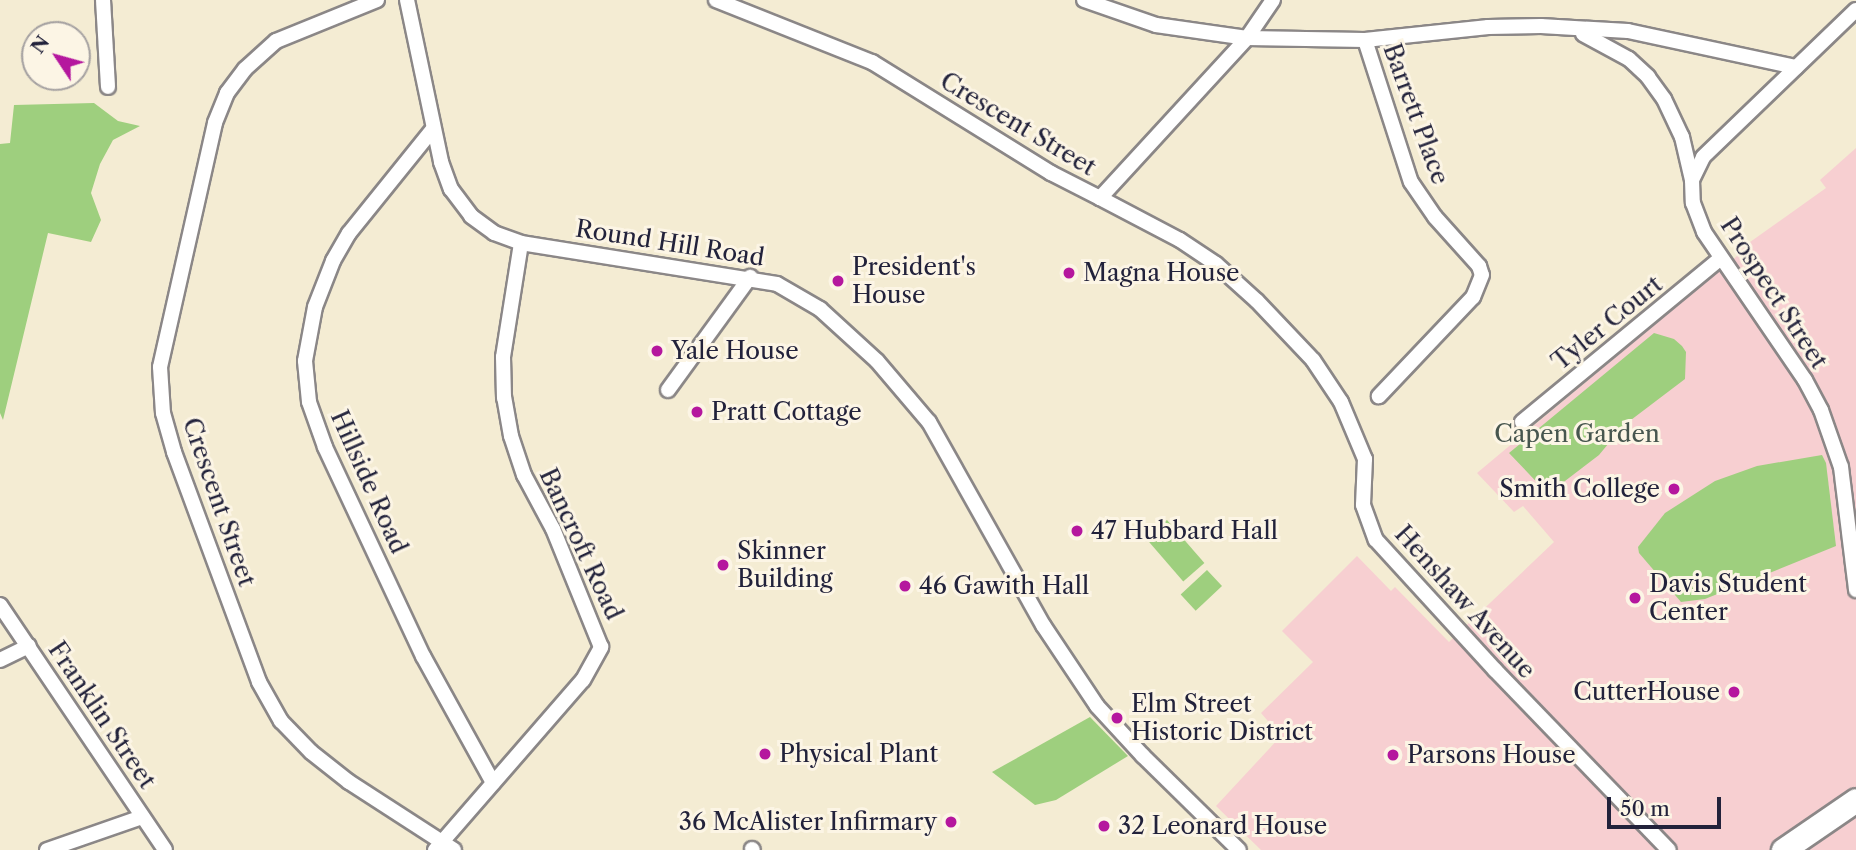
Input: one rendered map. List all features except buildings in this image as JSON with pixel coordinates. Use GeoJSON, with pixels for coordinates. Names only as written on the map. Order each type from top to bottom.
{"type":"FeatureCollection","features":[{"type":"Feature","properties":{"kind":"highway"},"geometry":{"type":"LineString","coordinates":[[1783,850],[1856,800]]}},
{"type":"Feature","properties":{"kind":"street"},"geometry":{"type":"LineString","coordinates":[[103,0],[108,87]]}},
{"type":"Feature","properties":{"kind":"street","name":"Crescent Street"},"geometry":{"type":"LineString","coordinates":[[377,0],[276,41],[255,58],[227,93],[215,123],[160,367],[163,413],[174,452],[260,682],[281,720],[311,752],[349,782],[444,847]]}},
{"type":"Feature","properties":{"kind":"street","name":"Round Hill Road"},"geometry":{"type":"LineString","coordinates":[[407,0],[433,130],[446,178],[464,209],[494,233],[521,243],[750,278],[776,284],[820,309],[867,351],[905,391],[939,435],[1043,625],[1097,706],[1143,756],[1239,850]]}},
{"type":"Feature","properties":{"kind":"street","name":"Crescent Street"},"geometry":{"type":"LineString","coordinates":[[716,0],[872,62],[1038,165],[1100,198],[1247,38],[1273,0]]}},
{"type":"Feature","properties":{"kind":"street","name":"Prospect Street"},"geometry":{"type":"LineString","coordinates":[[1084,0],[1156,25],[1247,38],[1365,40],[1523,25],[1628,31],[1796,67]]}},
{"type":"Feature","properties":{"kind":"street"},"geometry":{"type":"LineString","coordinates":[[1692,180],[1703,157],[1856,10]]}},
{"type":"Feature","properties":{"kind":"street","name":"Prospect Street"},"geometry":{"type":"LineString","coordinates":[[1568,29],[1606,44],[1648,77],[1676,124],[1692,180],[1693,204],[1704,232],[1720,260],[1805,380],[1830,431],[1841,467],[1856,590]]}},
{"type":"Feature","properties":{"kind":"street","name":"Barrett Place"},"geometry":{"type":"LineString","coordinates":[[1365,40],[1411,182],[1435,217],[1479,266],[1482,275],[1473,297],[1379,396]]}},
{"type":"Feature","properties":{"kind":"street","name":"Hillside Road"},"geometry":{"type":"LineString","coordinates":[[433,130],[349,233],[326,275],[315,307],[305,361],[309,402],[325,447],[424,656],[492,783]]}},
{"type":"Feature","properties":{"kind":"street","name":"Henshaw Avenue"},"geometry":{"type":"LineString","coordinates":[[1100,198],[1180,240],[1216,264],[1257,301],[1313,360],[1341,401],[1365,460],[1363,505],[1376,540],[1494,670],[1669,850]]}},
{"type":"Feature","properties":{"kind":"street","name":"Bancroft Road"},"geometry":{"type":"LineString","coordinates":[[444,847],[492,783],[583,680],[601,647],[553,529],[524,475],[511,436],[504,398],[502,357],[521,243]]}},
{"type":"Feature","properties":{"kind":"street","name":"Tyler Court"},"geometry":{"type":"LineString","coordinates":[[1522,422],[1720,260]]}},
{"type":"Feature","properties":{"kind":"street"},"geometry":{"type":"LineString","coordinates":[[668,390],[750,278]]}},
{"type":"Feature","properties":{"kind":"street","name":"Franklin Street"},"geometry":{"type":"LineString","coordinates":[[0,605],[165,850]]}},
{"type":"Feature","properties":{"kind":"street"},"geometry":{"type":"LineString","coordinates":[[0,660],[29,646]]}},
{"type":"Feature","properties":{"kind":"street"},"geometry":{"type":"LineString","coordinates":[[47,850],[142,817]]}},
{"type":"Feature","properties":{"kind":"shaded area","name":"Smith College"},"geometry":{"type":"Polygon","coordinates":[[[1856,148],[1856,850],[1261,850],[1216,806],[1281,736],[1261,713],[1313,662],[1282,631],[1357,556],[1391,591],[1395,587],[1449,642],[1554,542],[1523,506],[1514,512],[1477,473],[1737,256],[1736,252],[1826,188],[1820,180],[1856,148]]]}},
{"type":"Feature","properties":{"kind":"green space"},"geometry":{"type":"Polygon","coordinates":[[[94,103],[118,121],[140,126],[113,140],[100,164],[91,193],[101,220],[91,242],[48,233],[3,420],[0,413],[0,144],[10,143],[14,105],[94,103]]]}},
{"type":"Feature","properties":{"kind":"green space","name":"Capen Garden"},"geometry":{"type":"Polygon","coordinates":[[[1654,333],[1674,339],[1682,346],[1686,352],[1685,379],[1623,426],[1599,455],[1548,494],[1509,453],[1654,333]]]}},
{"type":"Feature","properties":{"kind":"green space"},"geometry":{"type":"Polygon","coordinates":[[[1822,455],[1826,463],[1836,546],[1705,599],[1681,602],[1639,553],[1638,547],[1665,513],[1715,481],[1757,466],[1822,455]]]}},
{"type":"Feature","properties":{"kind":"green space"},"geometry":{"type":"Polygon","coordinates":[[[1167,520],[1204,563],[1183,581],[1146,538],[1167,520]]]}},
{"type":"Feature","properties":{"kind":"green space"},"geometry":{"type":"Polygon","coordinates":[[[1207,570],[1222,586],[1196,611],[1181,595],[1207,570]]]}},
{"type":"Feature","properties":{"kind":"green space"},"geometry":{"type":"Polygon","coordinates":[[[1090,717],[1128,756],[1056,800],[1035,805],[992,772],[1090,717]]]}},
{"type":"Feature","properties":{"kind":"place","name":"Magna House"},"geometry":{"type":"Point","coordinates":[1069,273]}},
{"type":"Feature","properties":{"kind":"place","name":"President's House"},"geometry":{"type":"Point","coordinates":[838,281]}},
{"type":"Feature","properties":{"kind":"place","name":"Yale House"},"geometry":{"type":"Point","coordinates":[657,351]}},
{"type":"Feature","properties":{"kind":"place","name":"Pratt Cottage"},"geometry":{"type":"Point","coordinates":[697,412]}},
{"type":"Feature","properties":{"kind":"place","name":"Smith College"},"geometry":{"type":"Point","coordinates":[1674,489]}},
{"type":"Feature","properties":{"kind":"place","name":"47 Hubbard Hall"},"geometry":{"type":"Point","coordinates":[1077,531]}},
{"type":"Feature","properties":{"kind":"place","name":"Skinner Building"},"geometry":{"type":"Point","coordinates":[723,565]}},
{"type":"Feature","properties":{"kind":"place","name":"46 Gawith Hall"},"geometry":{"type":"Point","coordinates":[905,586]}},
{"type":"Feature","properties":{"kind":"place","name":"Davis Student Center"},"geometry":{"type":"Point","coordinates":[1635,598]}},
{"type":"Feature","properties":{"kind":"place","name":"CutterHouse"},"geometry":{"type":"Point","coordinates":[1734,692]}},
{"type":"Feature","properties":{"kind":"place","name":"Elm Street Historic District"},"geometry":{"type":"Point","coordinates":[1117,718]}},
{"type":"Feature","properties":{"kind":"place","name":"Physical Plant"},"geometry":{"type":"Point","coordinates":[765,754]}},
{"type":"Feature","properties":{"kind":"place","name":"Parsons House"},"geometry":{"type":"Point","coordinates":[1393,755]}},
{"type":"Feature","properties":{"kind":"place","name":"36 McAlister Infirmary"},"geometry":{"type":"Point","coordinates":[951,822]}},
{"type":"Feature","properties":{"kind":"place","name":"32 Leonard House"},"geometry":{"type":"Point","coordinates":[1104,826]}}]}
